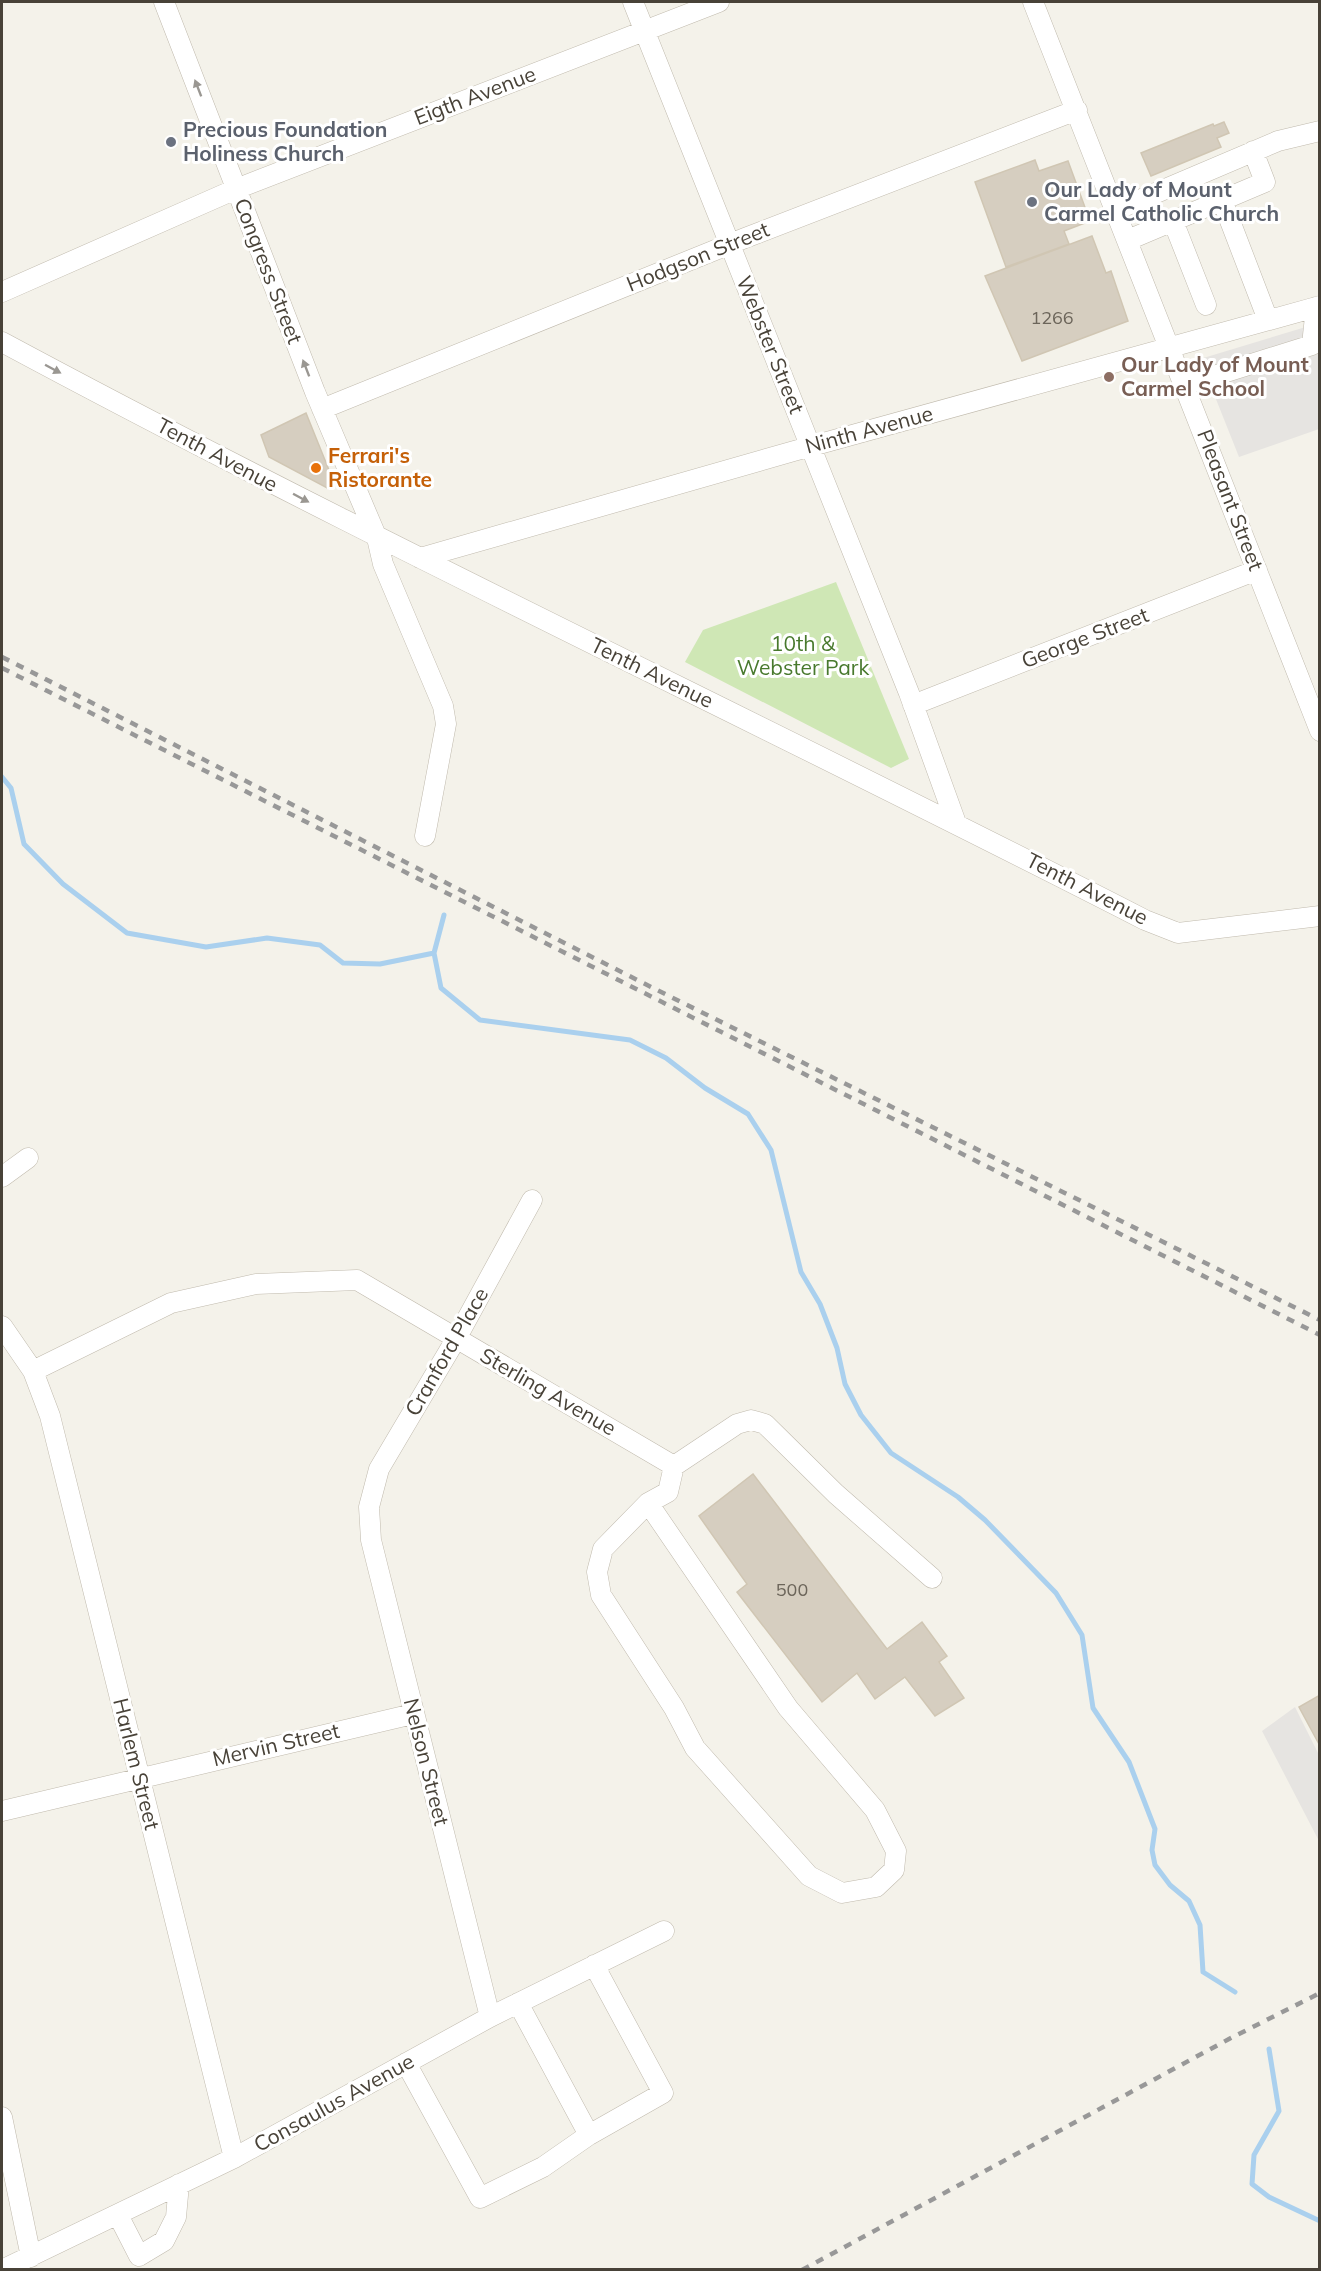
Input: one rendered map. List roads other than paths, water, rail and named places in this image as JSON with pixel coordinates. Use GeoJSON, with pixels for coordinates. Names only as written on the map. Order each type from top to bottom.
{"type":"FeatureCollection","features":[{"type":"Feature","properties":{"kind":"street","name":"Congress Street"},"geometry":{"type":"LineString","coordinates":[[164,2],[322,409],[377,538],[383,564],[443,706],[446,724],[425,836]]}},
{"type":"Feature","properties":{"kind":"street","name":"Webster Street"},"geometry":{"type":"LineString","coordinates":[[633,2],[914,705],[956,823]]}},
{"type":"Feature","properties":{"kind":"street","name":"Eigth Avenue"},"geometry":{"type":"LineString","coordinates":[[2,292],[236,189],[719,2]]}},
{"type":"Feature","properties":{"kind":"street","name":"Pleasant Street"},"geometry":{"type":"LineString","coordinates":[[1033,2],[1320,731]]}},
{"type":"Feature","properties":{"kind":"street","name":"Hodgson Street"},"geometry":{"type":"LineString","coordinates":[[322,409],[730,244],[1077,110]]}},
{"type":"Feature","properties":{"kind":"street"},"geometry":{"type":"LineString","coordinates":[[1116,210],[1278,141],[1320,131]]}},
{"type":"Feature","properties":{"kind":"street"},"geometry":{"type":"LineString","coordinates":[[1128,240],[1265,182],[1253,151]]}},
{"type":"Feature","properties":{"kind":"street"},"geometry":{"type":"LineString","coordinates":[[1222,200],[1268,320]]}},
{"type":"Feature","properties":{"kind":"street"},"geometry":{"type":"LineString","coordinates":[[1173,221],[1206,305]]}},
{"type":"Feature","properties":{"kind":"street"},"geometry":{"type":"LineString","coordinates":[[1185,385],[1312,345],[1318,306]]}},
{"type":"Feature","properties":{"kind":"street","name":"Ninth Avenue"},"geometry":{"type":"LineString","coordinates":[[420,558],[810,446],[1318,306]]}},
{"type":"Feature","properties":{"kind":"street","name":"Tenth Avenue"},"geometry":{"type":"LineString","coordinates":[[2,342],[377,538],[956,823],[1145,920],[1178,933],[1320,916]]}},
{"type":"Feature","properties":{"kind":"street","name":"George Street"},"geometry":{"type":"LineString","coordinates":[[914,705],[1257,570]]}},
{"type":"Feature","properties":{"kind":"street"},"geometry":{"type":"LineString","coordinates":[[2,1177],[28,1158]]}},
{"type":"Feature","properties":{"kind":"street","name":"Cranford Place"},"geometry":{"type":"LineString","coordinates":[[369,1507],[379,1469],[456,1339],[532,1200]]}},
{"type":"Feature","properties":{"kind":"street","name":"Sterling Avenue"},"geometry":{"type":"LineString","coordinates":[[33,1371],[171,1303],[256,1284],[357,1280],[674,1466]]}},
{"type":"Feature","properties":{"kind":"street","name":"Harlem Street"},"geometry":{"type":"LineString","coordinates":[[2,1329],[33,1371],[50,1416],[234,2158]]}},
{"type":"Feature","properties":{"kind":"street"},"geometry":{"type":"LineString","coordinates":[[648,1503],[788,1707],[875,1810],[896,1851],[894,1870],[876,1887],[842,1893],[809,1876],[695,1748],[674,1708],[601,1595],[597,1572],[603,1549],[648,1503],[668,1492],[674,1466],[737,1424],[751,1420],[765,1424],[836,1494],[932,1578]]}},
{"type":"Feature","properties":{"kind":"street","name":"Nelson Street"},"geometry":{"type":"LineString","coordinates":[[369,1507],[371,1540],[490,2017]]}},
{"type":"Feature","properties":{"kind":"street","name":"Mervin Street"},"geometry":{"type":"LineString","coordinates":[[2,1811],[413,1714]]}},
{"type":"Feature","properties":{"kind":"street","name":"Consaulus Avenue"},"geometry":{"type":"LineString","coordinates":[[16,2265],[234,2158],[490,2017],[664,1931]]}},
{"type":"Feature","properties":{"kind":"street"},"geometry":{"type":"LineString","coordinates":[[406,2063],[480,2198],[543,2167],[589,2135],[663,2093],[594,1965]]}},
{"type":"Feature","properties":{"kind":"street"},"geometry":{"type":"LineString","coordinates":[[518,2003],[589,2135]]}},
{"type":"Feature","properties":{"kind":"street"},"geometry":{"type":"LineString","coordinates":[[2,2117],[16,2265]]}},
{"type":"Feature","properties":{"kind":"street"},"geometry":{"type":"LineString","coordinates":[[118,2215],[138,2263],[164,2241],[176,2217],[179,2184]]}},
{"type":"Feature","properties":{"kind":"waterway"},"geometry":{"type":"LineString","coordinates":[[2,777],[11,788],[24,844],[63,884],[127,933],[206,947],[267,938],[320,945],[343,963],[380,964],[434,953],[441,988],[480,1020],[630,1040],[666,1058],[705,1088],[748,1114],[771,1150],[801,1272],[820,1304],[837,1348],[845,1384],[861,1415],[891,1453],[958,1497],[985,1520],[1056,1593],[1082,1635],[1093,1708],[1129,1762],[1155,1829],[1152,1850],[1155,1865],[1170,1885],[1189,1901],[1200,1925],[1203,1972],[1235,1992]]}},
{"type":"Feature","properties":{"kind":"waterway"},"geometry":{"type":"LineString","coordinates":[[434,953],[444,915]]}},
{"type":"Feature","properties":{"kind":"waterway"},"geometry":{"type":"LineString","coordinates":[[1269,2049],[1279,2111],[1254,2155],[1252,2184],[1269,2197],[1320,2221]]}},
{"type":"Feature","properties":{"kind":"railway"},"geometry":{"type":"LineString","coordinates":[[2,657],[657,990],[1320,1320]]}},
{"type":"Feature","properties":{"kind":"railway"},"geometry":{"type":"LineString","coordinates":[[2,668],[1320,1335]]}},
{"type":"Feature","properties":{"kind":"railway"},"geometry":{"type":"LineString","coordinates":[[802,2270],[1229,2039],[1320,1993]]}},
{"type":"Feature","properties":{"kind":"place","name":"Precious Foundation Holiness Church"},"geometry":{"type":"Point","coordinates":[171,142]}},
{"type":"Feature","properties":{"kind":"place","name":"Our Lady of Mount Carmel Catholic Church"},"geometry":{"type":"Point","coordinates":[1032,202]}},
{"type":"Feature","properties":{"kind":"place","name":"Our Lady of Mount Carmel School"},"geometry":{"type":"Point","coordinates":[1109,377]}},
{"type":"Feature","properties":{"kind":"place","name":"Ferrari's Ristorante"},"geometry":{"type":"Point","coordinates":[316,468]}},
{"type":"Feature","properties":{"kind":"park label","name":"10th & Webster Park"},"geometry":{"type":"Point","coordinates":[803,656]}}]}
